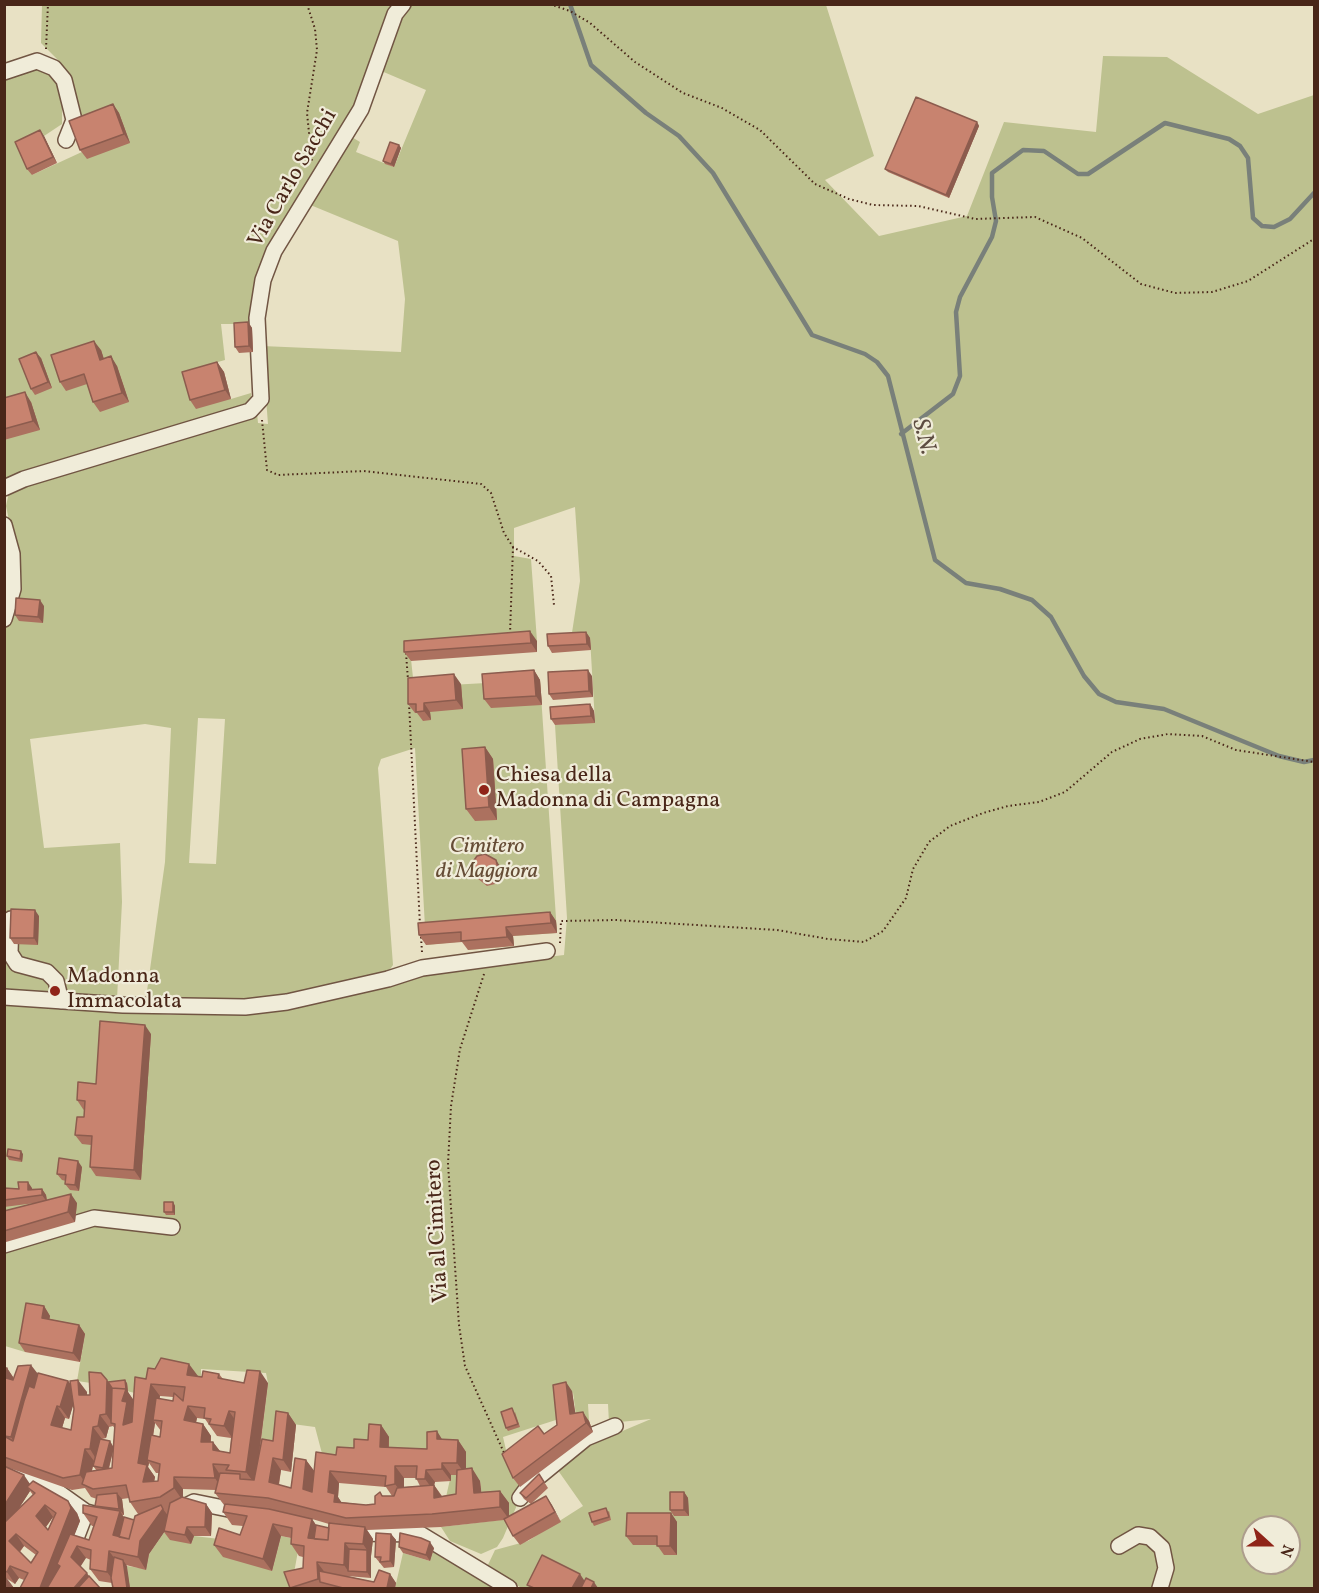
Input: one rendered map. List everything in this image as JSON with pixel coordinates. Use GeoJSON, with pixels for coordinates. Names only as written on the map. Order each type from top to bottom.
{"type":"FeatureCollection","features":[{"type":"Feature","properties":{"kind":"street","name":"Via Carlo Sacchi"},"geometry":{"type":"LineString","coordinates":[[261,399],[257,318],[263,280],[274,251],[361,109],[395,14],[403,4]]}},
{"type":"Feature","properties":{"kind":"street"},"geometry":{"type":"LineString","coordinates":[[4,72],[38,61],[54,68],[63,80],[74,120],[66,140]]}},
{"type":"Feature","properties":{"kind":"street"},"geometry":{"type":"LineString","coordinates":[[4,488],[24,479],[250,411],[261,399]]}},
{"type":"Feature","properties":{"kind":"street"},"geometry":{"type":"LineString","coordinates":[[4,525],[12,554],[13,589],[4,619]]}},
{"type":"Feature","properties":{"kind":"street"},"geometry":{"type":"LineString","coordinates":[[12,915],[10,953],[17,964],[47,972],[56,981],[61,1001]]}},
{"type":"Feature","properties":{"kind":"street"},"geometry":{"type":"LineString","coordinates":[[4,997],[167,1007],[244,1007],[287,1002],[422,968],[489,957],[547,951]]}},
{"type":"Feature","properties":{"kind":"street"},"geometry":{"type":"LineString","coordinates":[[4,1245],[94,1218],[172,1227]]}},
{"type":"Feature","properties":{"kind":"street"},"geometry":{"type":"LineString","coordinates":[[520,1498],[531,1483],[586,1438],[615,1426]]}},
{"type":"Feature","properties":{"kind":"street"},"geometry":{"type":"LineString","coordinates":[[4,1470],[58,1492],[86,1512],[115,1518]]}},
{"type":"Feature","properties":{"kind":"street"},"geometry":{"type":"LineString","coordinates":[[178,1509],[194,1502],[257,1515]]}},
{"type":"Feature","properties":{"kind":"street"},"geometry":{"type":"LineString","coordinates":[[57,1588],[86,1512]]}},
{"type":"Feature","properties":{"kind":"street"},"geometry":{"type":"LineString","coordinates":[[340,1532],[420,1534],[509,1588]]}},
{"type":"Feature","properties":{"kind":"street"},"geometry":{"type":"LineString","coordinates":[[1119,1546],[1138,1535],[1150,1536],[1162,1548],[1166,1568],[1160,1588]]}},
{"type":"Feature","properties":{"kind":"path"},"geometry":{"type":"LineString","coordinates":[[43,63],[48,4]]}},
{"type":"Feature","properties":{"kind":"path"},"geometry":{"type":"LineString","coordinates":[[307,4],[315,29],[317,50],[307,113],[310,156],[319,178]]}},
{"type":"Feature","properties":{"kind":"path"},"geometry":{"type":"LineString","coordinates":[[550,4],[570,11],[590,23],[635,62],[683,93],[722,108],[760,130],[815,184],[849,199],[873,205],[918,206],[975,219],[1035,217],[1082,238],[1141,284],[1175,293],[1212,292],[1248,280],[1314,239]]}},
{"type":"Feature","properties":{"kind":"path"},"geometry":{"type":"LineString","coordinates":[[261,399],[267,470],[278,475],[364,471],[481,484],[491,493],[504,533],[513,547],[538,561],[551,576],[554,605]]}},
{"type":"Feature","properties":{"kind":"path"},"geometry":{"type":"LineString","coordinates":[[499,635],[511,634],[513,547]]}},
{"type":"Feature","properties":{"kind":"path"},"geometry":{"type":"LineString","coordinates":[[406,652],[408,687]]}},
{"type":"Feature","properties":{"kind":"path"},"geometry":{"type":"LineString","coordinates":[[409,699],[422,968]]}},
{"type":"Feature","properties":{"kind":"path"},"geometry":{"type":"LineString","coordinates":[[547,951],[559,949],[561,921],[696,923],[777,930],[828,939],[864,942],[883,931],[906,898],[913,869],[928,842],[950,826],[983,813],[1008,806],[1040,802],[1065,792],[1112,752],[1140,739],[1168,734],[1202,736],[1236,750],[1314,762]]}},
{"type":"Feature","properties":{"kind":"path","name":"Via al Cimitero"},"geometry":{"type":"LineString","coordinates":[[489,957],[460,1049],[451,1106],[448,1164],[459,1325],[465,1366],[506,1457]]}},
{"type":"Feature","properties":{"kind":"green space"},"geometry":{"type":"Polygon","coordinates":[[[42,5],[399,5],[358,107],[290,219],[252,328],[237,324],[221,324],[225,360],[186,371],[231,399],[251,393],[252,402],[5,481],[5,77],[34,66],[50,70],[57,80],[62,101],[62,124],[44,136],[32,175],[84,151],[84,126],[59,61],[41,43],[42,5]]]}},
{"type":"Feature","properties":{"kind":"green space","name":"Cimitero di Maggiora"},"geometry":{"type":"Polygon","coordinates":[[[403,5],[826,5],[874,156],[825,180],[879,236],[967,216],[1004,122],[1096,132],[1103,56],[1167,57],[1258,114],[1314,95],[1314,1588],[598,1588],[591,1584],[522,1588],[486,1569],[495,1550],[528,1541],[583,1506],[557,1469],[582,1448],[651,1419],[609,1423],[608,1404],[588,1404],[589,1421],[577,1424],[573,1392],[562,1418],[503,1437],[509,1463],[520,1487],[520,1498],[497,1547],[481,1554],[450,1541],[441,1527],[509,1519],[483,1505],[480,1481],[465,1507],[443,1510],[451,1475],[435,1461],[325,1465],[315,1427],[285,1423],[271,1451],[260,1449],[268,1383],[266,1373],[201,1369],[201,1385],[143,1395],[77,1381],[85,1334],[33,1313],[25,1352],[5,1346],[4,1001],[171,1015],[235,1011],[431,971],[564,955],[567,918],[555,725],[595,722],[590,638],[571,639],[580,581],[575,507],[514,528],[514,556],[531,559],[537,641],[410,650],[414,687],[540,680],[557,933],[513,936],[514,946],[468,950],[467,941],[426,945],[415,748],[381,759],[378,768],[393,965],[388,972],[300,993],[235,1001],[146,998],[165,862],[171,728],[145,724],[30,739],[44,848],[120,843],[122,902],[117,999],[5,990],[4,630],[9,621],[16,554],[6,506],[9,492],[20,485],[257,413],[258,423],[268,424],[262,346],[401,352],[405,299],[398,241],[308,204],[350,136],[360,142],[356,152],[394,167],[426,90],[379,70],[403,5]],[[198,718],[189,863],[216,864],[225,719],[198,718]]]}},
{"type":"Feature","properties":{"kind":"green space"},"geometry":{"type":"Polygon","coordinates":[[[172,1521],[191,1544],[194,1536],[228,1540],[272,1571],[281,1536],[300,1540],[292,1584],[294,1588],[129,1588],[127,1566],[146,1569],[149,1554],[172,1521]]]}},
{"type":"Feature","properties":{"kind":"green space"},"geometry":{"type":"Polygon","coordinates":[[[434,1548],[492,1588],[395,1588],[403,1553],[430,1561],[434,1548]]]}},
{"type":"Feature","properties":{"kind":"building"},"geometry":{"type":"Polygon","coordinates":[[[916,97],[977,122],[946,195],[885,169],[916,97]]]}},
{"type":"Feature","properties":{"kind":"building"},"geometry":{"type":"Polygon","coordinates":[[[113,104],[124,134],[80,150],[69,121],[113,104]]]}},
{"type":"Feature","properties":{"kind":"building"},"geometry":{"type":"Polygon","coordinates":[[[40,130],[53,157],[27,169],[15,142],[40,130]]]}},
{"type":"Feature","properties":{"kind":"building"},"geometry":{"type":"Polygon","coordinates":[[[390,142],[399,145],[391,164],[383,161],[390,142]]]}},
{"type":"Feature","properties":{"kind":"building"},"geometry":{"type":"Polygon","coordinates":[[[248,322],[249,346],[235,347],[234,323],[248,322]]]}},
{"type":"Feature","properties":{"kind":"building"},"geometry":{"type":"Polygon","coordinates":[[[94,341],[100,360],[111,356],[122,393],[93,402],[84,374],[60,382],[51,355],[94,341]]]}},
{"type":"Feature","properties":{"kind":"building"},"geometry":{"type":"Polygon","coordinates":[[[36,352],[48,382],[31,389],[19,359],[36,352]]]}},
{"type":"Feature","properties":{"kind":"building"},"geometry":{"type":"Polygon","coordinates":[[[217,362],[225,390],[190,400],[182,372],[217,362]]]}},
{"type":"Feature","properties":{"kind":"building"},"geometry":{"type":"Polygon","coordinates":[[[25,392],[33,421],[4,429],[4,398],[25,392]]]}},
{"type":"Feature","properties":{"kind":"building"},"geometry":{"type":"Polygon","coordinates":[[[16,598],[40,600],[38,617],[15,615],[16,598]]]}},
{"type":"Feature","properties":{"kind":"building"},"geometry":{"type":"Polygon","coordinates":[[[530,631],[531,643],[404,652],[404,641],[530,631]]]}},
{"type":"Feature","properties":{"kind":"building"},"geometry":{"type":"Polygon","coordinates":[[[586,632],[587,644],[548,646],[547,634],[586,632]]]}},
{"type":"Feature","properties":{"kind":"building"},"geometry":{"type":"Polygon","coordinates":[[[534,670],[536,696],[484,699],[482,674],[534,670]]]}},
{"type":"Feature","properties":{"kind":"building"},"geometry":{"type":"Polygon","coordinates":[[[588,670],[589,691],[549,694],[548,672],[588,670]]]}},
{"type":"Feature","properties":{"kind":"building"},"geometry":{"type":"Polygon","coordinates":[[[454,674],[456,700],[424,703],[424,711],[416,712],[416,704],[408,704],[408,678],[454,674]]]}},
{"type":"Feature","properties":{"kind":"building"},"geometry":{"type":"Polygon","coordinates":[[[590,704],[591,716],[551,719],[550,707],[590,704]]]}},
{"type":"Feature","properties":{"kind":"building"},"geometry":{"type":"Polygon","coordinates":[[[485,747],[489,807],[466,809],[462,749],[485,747]]]}},
{"type":"Feature","properties":{"kind":"building"},"geometry":{"type":"Polygon","coordinates":[[[485,854],[496,860],[498,868],[491,878],[483,879],[473,872],[472,863],[477,856],[485,854]]]}},
{"type":"Feature","properties":{"kind":"building"},"geometry":{"type":"Polygon","coordinates":[[[11,909],[35,910],[34,938],[10,938],[11,909]]]}},
{"type":"Feature","properties":{"kind":"building"},"geometry":{"type":"Polygon","coordinates":[[[550,912],[551,923],[506,927],[507,937],[461,941],[461,932],[419,935],[418,923],[550,912]]]}},
{"type":"Feature","properties":{"kind":"building"},"geometry":{"type":"Polygon","coordinates":[[[100,1021],[145,1025],[134,1170],[90,1167],[92,1136],[75,1135],[77,1117],[84,1117],[85,1101],[77,1100],[78,1082],[96,1084],[100,1021]]]}},
{"type":"Feature","properties":{"kind":"building"},"geometry":{"type":"Polygon","coordinates":[[[8,1149],[21,1151],[20,1159],[7,1156],[8,1149]]]}},
{"type":"Feature","properties":{"kind":"building"},"geometry":{"type":"Polygon","coordinates":[[[59,1158],[78,1161],[75,1185],[65,1184],[66,1175],[57,1174],[59,1158]]]}},
{"type":"Feature","properties":{"kind":"building"},"geometry":{"type":"Polygon","coordinates":[[[18,1182],[28,1182],[28,1190],[42,1189],[42,1195],[4,1200],[4,1188],[19,1189],[18,1182]]]}},
{"type":"Feature","properties":{"kind":"building"},"geometry":{"type":"Polygon","coordinates":[[[71,1194],[68,1212],[4,1231],[4,1211],[71,1194]]]}},
{"type":"Feature","properties":{"kind":"building"},"geometry":{"type":"Polygon","coordinates":[[[164,1202],[173,1202],[173,1212],[164,1212],[164,1202]]]}},
{"type":"Feature","properties":{"kind":"building"},"geometry":{"type":"Polygon","coordinates":[[[26,1303],[44,1306],[42,1318],[79,1325],[73,1353],[19,1343],[26,1303]]]}},
{"type":"Feature","properties":{"kind":"building"},"geometry":{"type":"Polygon","coordinates":[[[161,1358],[189,1364],[187,1375],[202,1377],[203,1371],[219,1374],[218,1378],[244,1383],[247,1370],[260,1371],[246,1472],[226,1470],[229,1465],[213,1464],[215,1478],[174,1477],[174,1488],[160,1497],[130,1502],[126,1485],[93,1489],[82,1484],[86,1472],[112,1468],[115,1424],[111,1423],[112,1388],[126,1389],[122,1401],[127,1402],[123,1425],[132,1422],[135,1377],[146,1379],[148,1368],[155,1369],[161,1358]],[[151,1384],[138,1463],[147,1465],[143,1482],[158,1481],[160,1464],[147,1460],[151,1435],[160,1437],[162,1421],[153,1420],[156,1398],[173,1401],[174,1393],[183,1401],[185,1387],[151,1384]],[[188,1406],[184,1420],[203,1424],[201,1442],[213,1442],[213,1450],[230,1453],[235,1412],[229,1411],[224,1426],[209,1424],[211,1419],[204,1418],[205,1408],[188,1406]]]}},
{"type":"Feature","properties":{"kind":"building"},"geometry":{"type":"Polygon","coordinates":[[[31,1365],[11,1437],[4,1436],[4,1368],[7,1368],[6,1378],[13,1380],[18,1366],[31,1365]]]}},
{"type":"Feature","properties":{"kind":"building"},"geometry":{"type":"Polygon","coordinates":[[[89,1372],[101,1373],[107,1380],[106,1414],[100,1415],[98,1426],[93,1427],[90,1449],[85,1449],[80,1475],[63,1478],[4,1457],[4,1436],[13,1441],[29,1386],[34,1388],[38,1373],[68,1381],[60,1407],[57,1406],[51,1425],[71,1430],[74,1409],[70,1381],[78,1380],[79,1395],[90,1395],[89,1372]]]}},
{"type":"Feature","properties":{"kind":"building"},"geometry":{"type":"Polygon","coordinates":[[[125,1380],[126,1389],[112,1388],[108,1382],[125,1380]]]}},
{"type":"Feature","properties":{"kind":"building"},"geometry":{"type":"Polygon","coordinates":[[[566,1382],[570,1414],[583,1412],[586,1423],[513,1478],[502,1454],[538,1426],[544,1434],[557,1425],[553,1385],[566,1382]]]}},
{"type":"Feature","properties":{"kind":"building"},"geometry":{"type":"Polygon","coordinates":[[[512,1408],[518,1424],[506,1428],[501,1412],[512,1408]]]}},
{"type":"Feature","properties":{"kind":"building"},"geometry":{"type":"Polygon","coordinates":[[[276,1411],[288,1413],[283,1460],[273,1458],[269,1482],[291,1488],[295,1458],[306,1460],[303,1489],[312,1492],[316,1452],[336,1455],[337,1447],[354,1448],[354,1439],[368,1440],[369,1424],[381,1425],[380,1447],[427,1449],[427,1432],[437,1431],[437,1439],[458,1440],[457,1463],[442,1463],[442,1469],[426,1470],[425,1479],[416,1479],[417,1466],[395,1466],[395,1484],[385,1486],[386,1476],[330,1471],[328,1492],[335,1494],[334,1502],[375,1504],[375,1496],[380,1492],[382,1496],[394,1496],[397,1488],[434,1485],[434,1498],[456,1494],[457,1470],[472,1468],[474,1493],[500,1491],[500,1507],[432,1514],[346,1518],[268,1498],[215,1493],[220,1473],[240,1474],[240,1479],[254,1480],[262,1439],[273,1441],[276,1411]]]}},
{"type":"Feature","properties":{"kind":"building"},"geometry":{"type":"Polygon","coordinates":[[[100,1439],[110,1441],[103,1468],[93,1466],[100,1439]]]}},
{"type":"Feature","properties":{"kind":"building"},"geometry":{"type":"Polygon","coordinates":[[[4,1466],[24,1475],[4,1506],[4,1466]]]}},
{"type":"Feature","properties":{"kind":"building"},"geometry":{"type":"Polygon","coordinates":[[[539,1474],[544,1482],[526,1498],[520,1493],[539,1474]]]}},
{"type":"Feature","properties":{"kind":"building"},"geometry":{"type":"Polygon","coordinates":[[[33,1481],[68,1501],[71,1508],[40,1588],[20,1588],[28,1573],[10,1566],[7,1572],[4,1570],[4,1523],[35,1493],[27,1487],[33,1481]],[[45,1505],[36,1516],[48,1530],[56,1513],[45,1505]],[[16,1534],[9,1541],[31,1563],[38,1552],[16,1534]]]}},
{"type":"Feature","properties":{"kind":"building"},"geometry":{"type":"Polygon","coordinates":[[[670,1492],[684,1492],[684,1510],[670,1510],[670,1492]]]}},
{"type":"Feature","properties":{"kind":"building"},"geometry":{"type":"Polygon","coordinates":[[[117,1493],[119,1509],[95,1506],[97,1495],[117,1493]]]}},
{"type":"Feature","properties":{"kind":"building"},"geometry":{"type":"Polygon","coordinates":[[[546,1496],[555,1512],[513,1536],[504,1519],[546,1496]]]}},
{"type":"Feature","properties":{"kind":"building"},"geometry":{"type":"Polygon","coordinates":[[[182,1497],[206,1504],[205,1527],[187,1527],[185,1535],[164,1531],[170,1503],[182,1497]]]}},
{"type":"Feature","properties":{"kind":"building"},"geometry":{"type":"Polygon","coordinates":[[[225,1504],[269,1509],[312,1519],[308,1538],[328,1540],[329,1523],[365,1527],[363,1544],[345,1543],[344,1565],[317,1562],[318,1579],[290,1588],[284,1572],[303,1568],[304,1546],[291,1544],[292,1528],[273,1524],[263,1559],[214,1545],[219,1528],[240,1535],[247,1516],[223,1512],[225,1504]]]}},
{"type":"Feature","properties":{"kind":"building"},"geometry":{"type":"Polygon","coordinates":[[[83,1505],[120,1511],[113,1535],[129,1539],[135,1516],[161,1505],[163,1509],[140,1541],[138,1557],[109,1551],[107,1572],[90,1569],[91,1550],[77,1546],[71,1557],[87,1573],[74,1588],[47,1588],[60,1566],[57,1564],[70,1534],[89,1540],[97,1517],[83,1513],[83,1505]]]}},
{"type":"Feature","properties":{"kind":"building"},"geometry":{"type":"Polygon","coordinates":[[[606,1508],[609,1517],[592,1522],[589,1513],[606,1508]]]}},
{"type":"Feature","properties":{"kind":"building"},"geometry":{"type":"Polygon","coordinates":[[[627,1513],[671,1513],[670,1546],[657,1546],[657,1536],[626,1536],[627,1513]]]}},
{"type":"Feature","properties":{"kind":"building"},"geometry":{"type":"Polygon","coordinates":[[[124,1517],[134,1520],[129,1539],[119,1537],[124,1517]]]}},
{"type":"Feature","properties":{"kind":"building"},"geometry":{"type":"Polygon","coordinates":[[[316,1525],[329,1528],[328,1540],[314,1539],[316,1525]]]}},
{"type":"Feature","properties":{"kind":"building"},"geometry":{"type":"Polygon","coordinates":[[[376,1533],[391,1534],[390,1561],[380,1562],[381,1557],[375,1557],[376,1533]]]}},
{"type":"Feature","properties":{"kind":"building"},"geometry":{"type":"Polygon","coordinates":[[[400,1533],[430,1542],[426,1555],[399,1547],[400,1533]]]}},
{"type":"Feature","properties":{"kind":"building"},"geometry":{"type":"Polygon","coordinates":[[[349,1549],[367,1550],[367,1572],[348,1571],[349,1549]]]}},
{"type":"Feature","properties":{"kind":"building"},"geometry":{"type":"Polygon","coordinates":[[[542,1555],[580,1574],[572,1588],[534,1588],[527,1585],[542,1555]]]}},
{"type":"Feature","properties":{"kind":"building"},"geometry":{"type":"Polygon","coordinates":[[[114,1557],[123,1560],[127,1588],[113,1588],[111,1578],[114,1557]]]}},
{"type":"Feature","properties":{"kind":"building"},"geometry":{"type":"Polygon","coordinates":[[[379,1570],[390,1574],[387,1588],[343,1588],[320,1582],[319,1571],[374,1582],[379,1570]]]}},
{"type":"Feature","properties":{"kind":"building"},"geometry":{"type":"Polygon","coordinates":[[[89,1576],[100,1588],[78,1588],[89,1576]]]}},
{"type":"Feature","properties":{"kind":"building"},"geometry":{"type":"Polygon","coordinates":[[[586,1578],[594,1582],[591,1588],[581,1588],[586,1578]]]}},
{"type":"Feature","properties":{"kind":"waterway","name":"S.N."},"geometry":{"type":"LineString","coordinates":[[570,4],[591,65],[646,113],[679,136],[713,173],[812,335],[865,354],[877,362],[888,376],[935,560],[966,583],[1000,589],[1032,600],[1051,617],[1084,676],[1099,694],[1116,702],[1164,709],[1279,756],[1304,762],[1314,760]]}},
{"type":"Feature","properties":{"kind":"waterway"},"geometry":{"type":"LineString","coordinates":[[901,434],[953,394],[960,376],[956,312],[960,297],[992,237],[996,221],[992,197],[992,173],[1023,150],[1044,151],[1078,174],[1088,174],[1165,123],[1229,139],[1240,146],[1248,158],[1253,218],[1262,226],[1274,227],[1290,219],[1314,193]]}},
{"type":"Feature","properties":{"kind":"place","name":"Chiesa della Madonna di Campagna"},"geometry":{"type":"Point","coordinates":[484,790]}},
{"type":"Feature","properties":{"kind":"place","name":"Madonna Immacolata"},"geometry":{"type":"Point","coordinates":[55,991]}}]}
